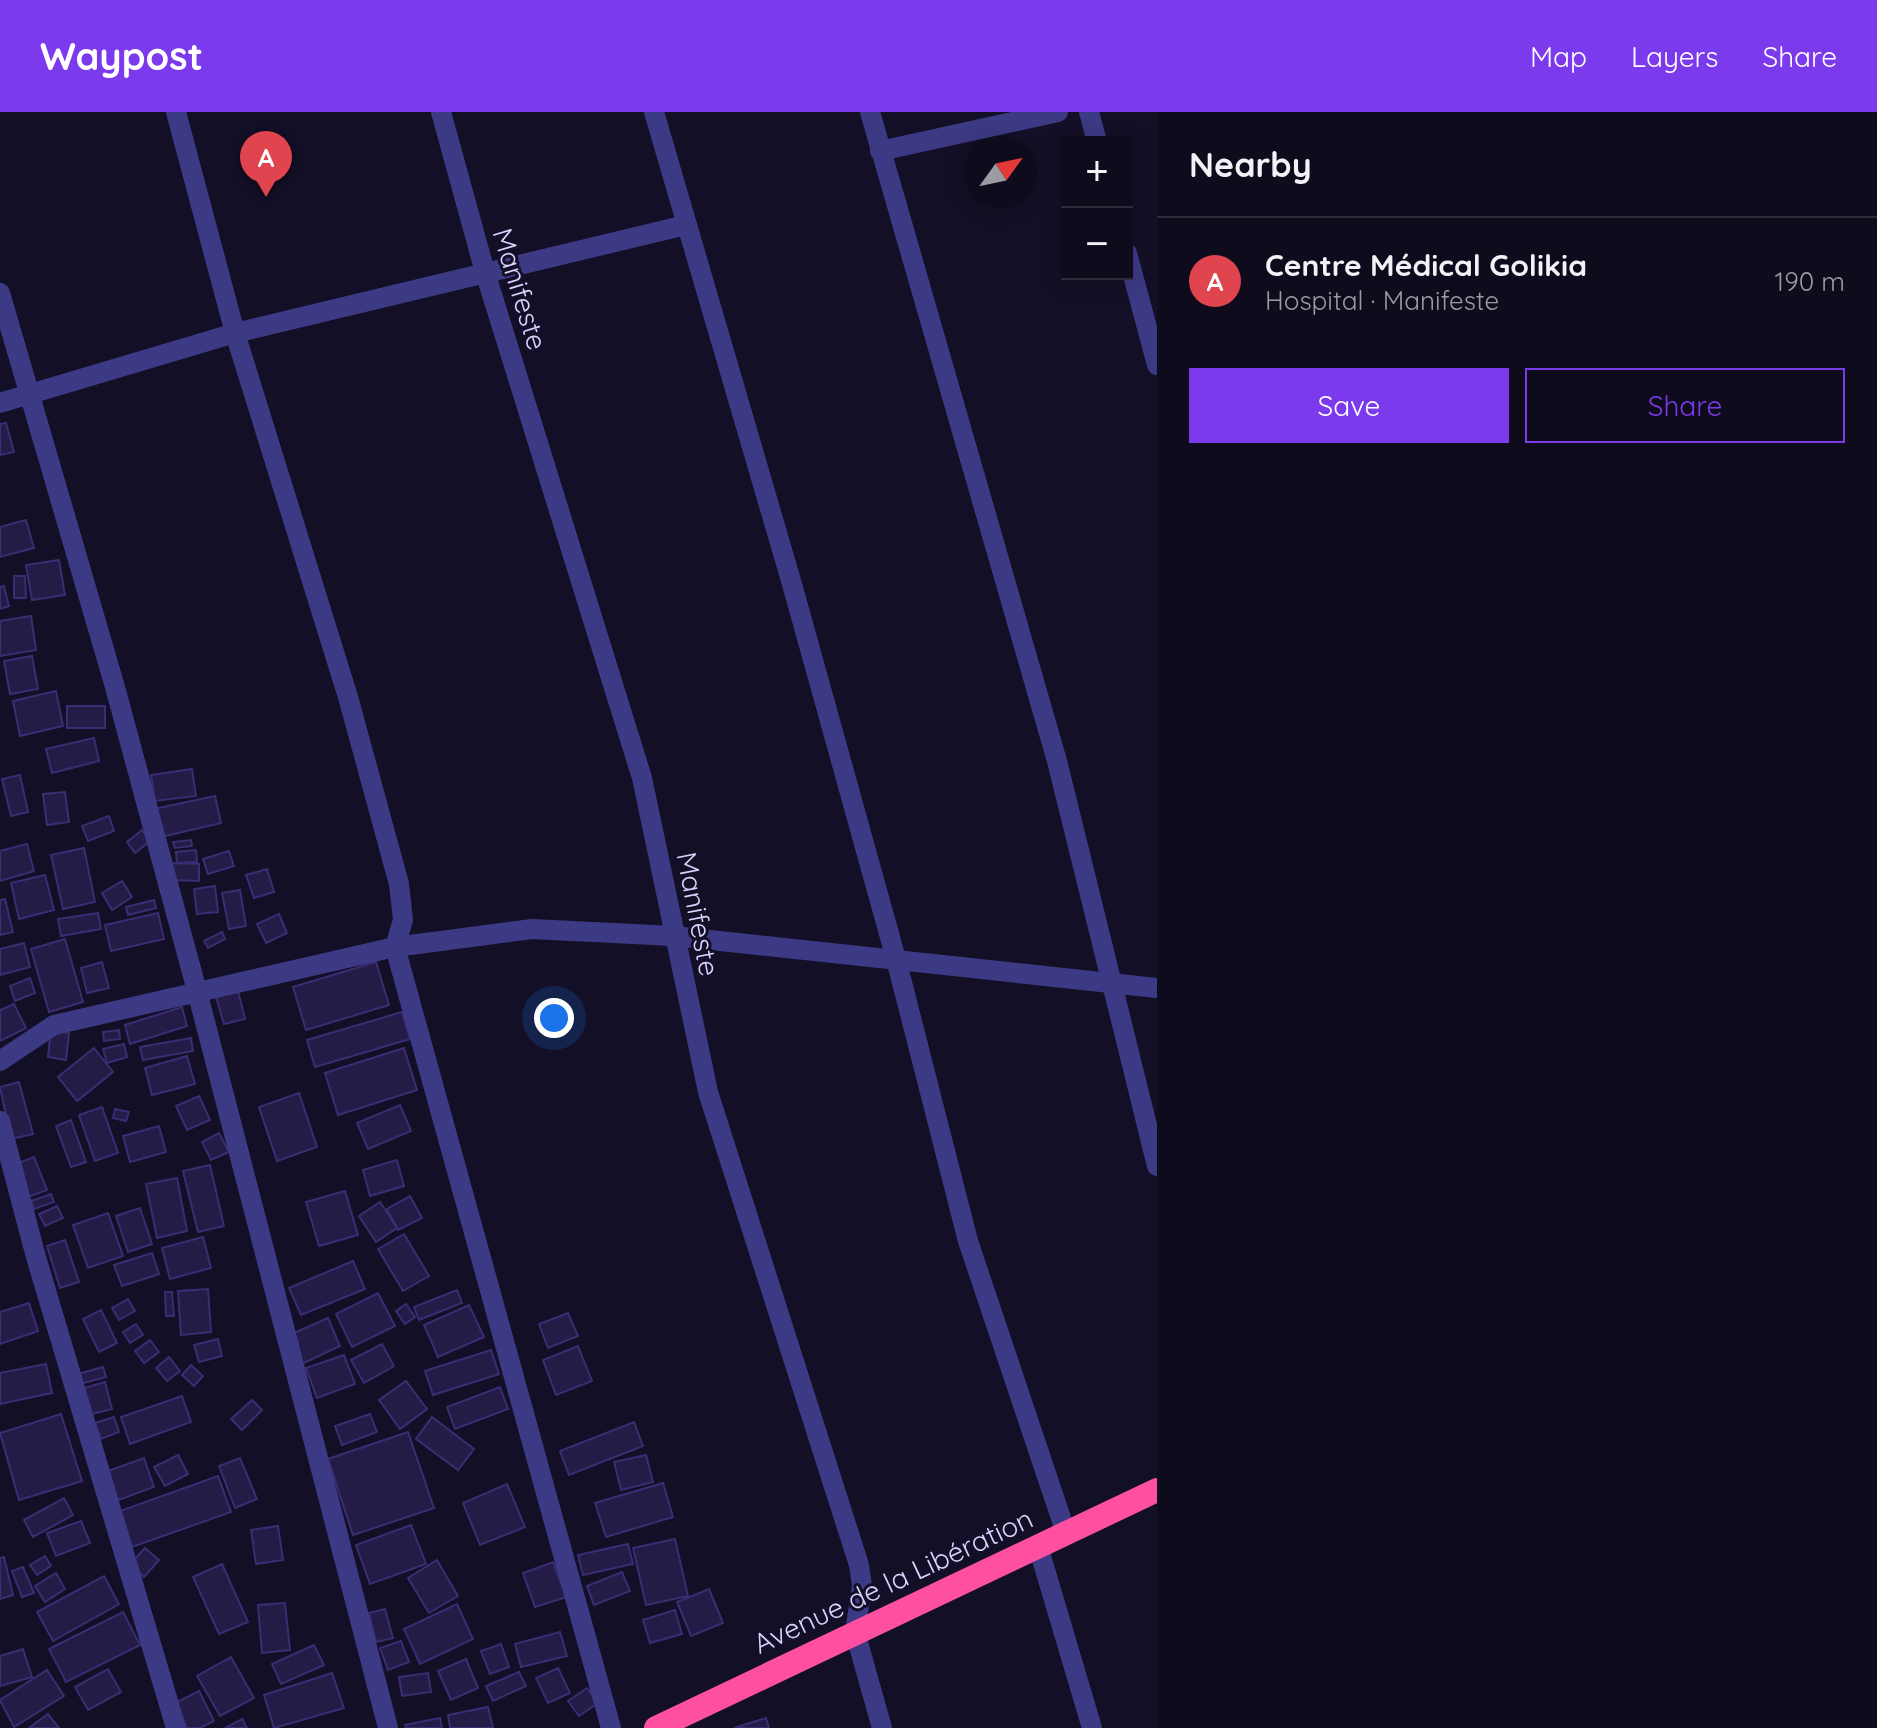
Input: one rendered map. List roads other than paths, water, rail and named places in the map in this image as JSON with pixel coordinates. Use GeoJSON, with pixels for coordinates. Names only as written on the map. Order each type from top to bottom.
{"type":"FeatureCollection","features":[{"type":"Feature","properties":{"kind":"highway","name":"Avenue de la Libération"},"geometry":{"type":"LineString","coordinates":[[656,1728],[1157,1490]]}},
{"type":"Feature","properties":{"kind":"street"},"geometry":{"type":"LineString","coordinates":[[176,112],[235,333],[348,697],[399,884],[403,920],[395,947],[611,1728]]}},
{"type":"Feature","properties":{"kind":"street","name":"Manifeste"},"geometry":{"type":"LineString","coordinates":[[441,112],[485,272],[642,778],[708,1092],[859,1565],[862,1586],[855,1632],[882,1728]]}},
{"type":"Feature","properties":{"kind":"street"},"geometry":{"type":"LineString","coordinates":[[654,112],[792,584],[896,959],[968,1241],[1066,1533]]}},
{"type":"Feature","properties":{"kind":"street"},"geometry":{"type":"LineString","coordinates":[[870,112],[1057,761],[1109,984],[1157,1166]]}},
{"type":"Feature","properties":{"kind":"street"},"geometry":{"type":"LineString","coordinates":[[880,151],[1058,112]]}},
{"type":"Feature","properties":{"kind":"street"},"geometry":{"type":"LineString","coordinates":[[1089,112],[1095,136]]}},
{"type":"Feature","properties":{"kind":"street"},"geometry":{"type":"LineString","coordinates":[[0,403],[235,333],[686,225]]}},
{"type":"Feature","properties":{"kind":"street"},"geometry":{"type":"LineString","coordinates":[[1133,275],[1157,365]]}},
{"type":"Feature","properties":{"kind":"street"},"geometry":{"type":"LineString","coordinates":[[0,293],[115,687],[388,1728]]}},
{"type":"Feature","properties":{"kind":"street"},"geometry":{"type":"LineString","coordinates":[[0,1061],[54,1025],[395,947],[532,929],[673,936],[1157,988]]}},
{"type":"Feature","properties":{"kind":"street"},"geometry":{"type":"LineString","coordinates":[[0,1121],[45,1286],[176,1728]]}},
{"type":"Feature","properties":{"kind":"street"},"geometry":{"type":"LineString","coordinates":[[1038,1546],[1092,1728]]}},
{"type":"Feature","properties":{"kind":"place","name":"Centre Médical Golikia"},"geometry":{"type":"Point","coordinates":[266,197]}}]}
